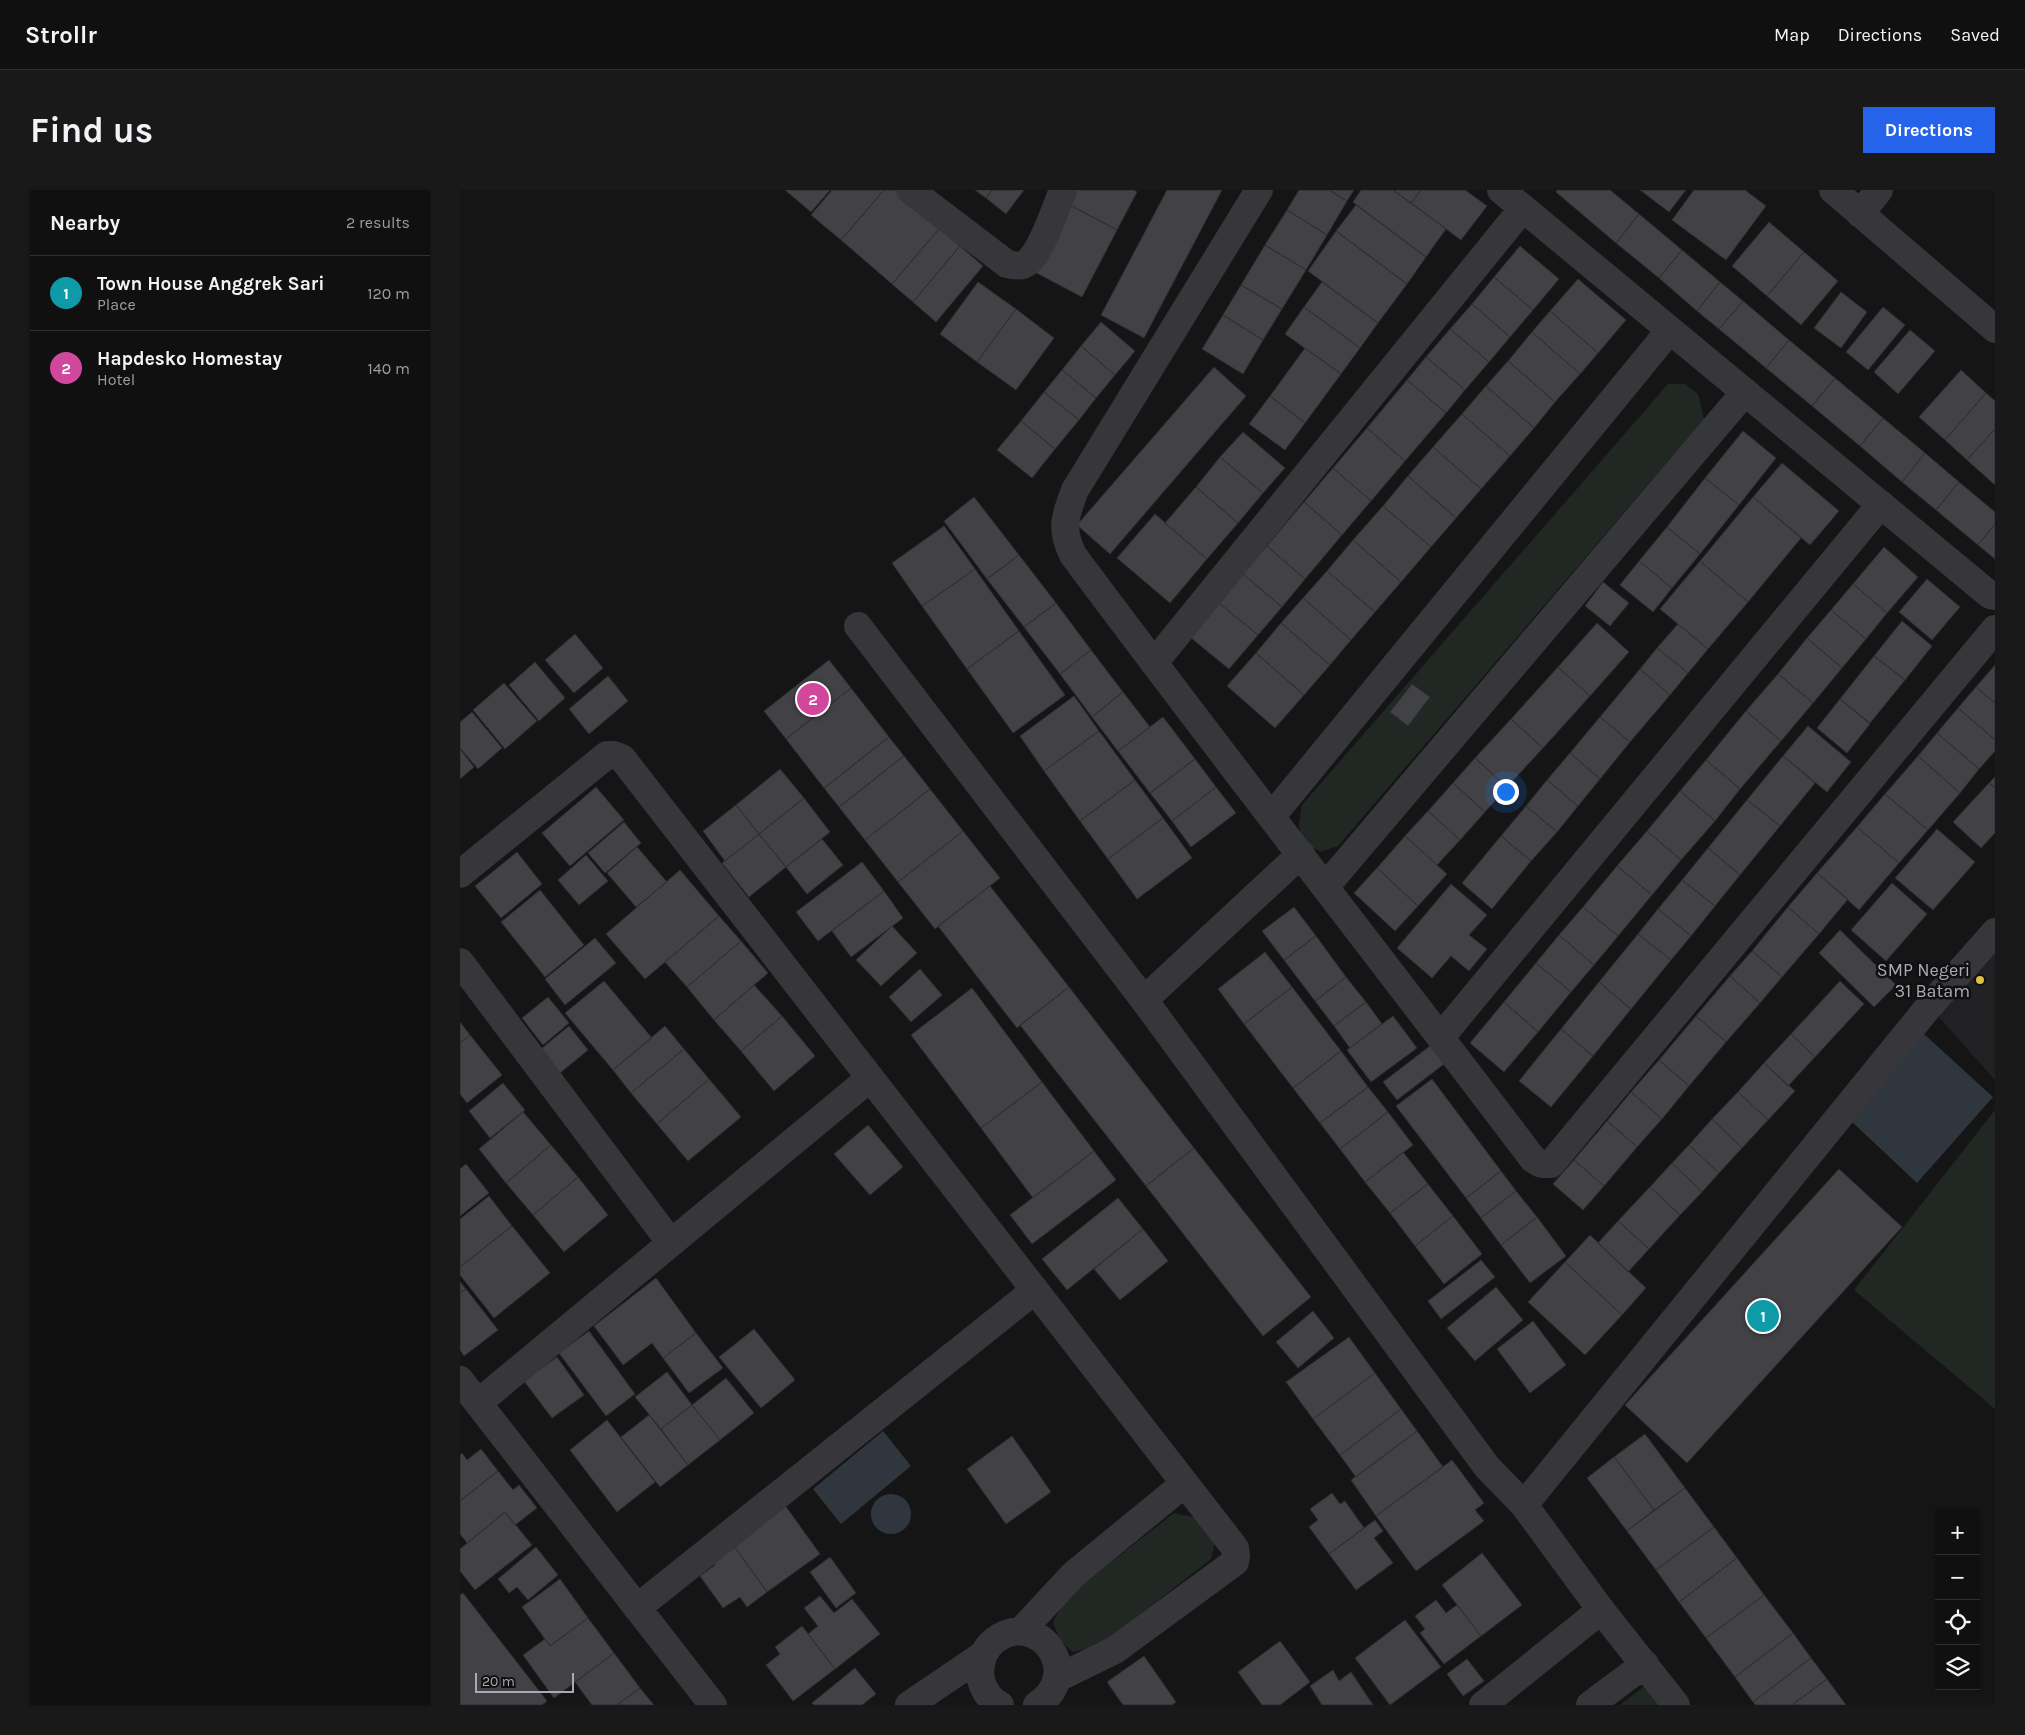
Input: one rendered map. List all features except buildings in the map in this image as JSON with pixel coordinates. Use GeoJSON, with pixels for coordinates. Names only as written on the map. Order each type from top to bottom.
{"type":"FeatureCollection","features":[{"type":"Feature","properties":{"kind":"street"},"geometry":{"type":"LineString","coordinates":[[910,190],[1006,264],[1017,266],[1028,263],[1038,250],[1063,190]]}},
{"type":"Feature","properties":{"kind":"street"},"geometry":{"type":"LineString","coordinates":[[1259,190],[1075,490],[1066,513],[1065,538],[1073,555],[1154,663],[1326,886],[1533,1160],[1541,1164],[1551,1164],[1995,629]]}},
{"type":"Feature","properties":{"kind":"street"},"geometry":{"type":"LineString","coordinates":[[1501,190],[1990,595],[1995,596]]}},
{"type":"Feature","properties":{"kind":"street"},"geometry":{"type":"LineString","coordinates":[[1832,190],[1995,329]]}},
{"type":"Feature","properties":{"kind":"street"},"geometry":{"type":"LineString","coordinates":[[1860,214],[1879,190]]}},
{"type":"Feature","properties":{"kind":"street"},"geometry":{"type":"LineString","coordinates":[[1154,663],[1523,208]]}},
{"type":"Feature","properties":{"kind":"street"},"geometry":{"type":"LineString","coordinates":[[1272,816],[1670,330]]}},
{"type":"Feature","properties":{"kind":"street"},"geometry":{"type":"LineString","coordinates":[[1326,886],[1745,392]]}},
{"type":"Feature","properties":{"kind":"street"},"geometry":{"type":"LineString","coordinates":[[1441,1037],[1881,504]]}},
{"type":"Feature","properties":{"kind":"street"},"geometry":{"type":"LineString","coordinates":[[858,626],[1144,1000],[1487,1467],[1524,1505],[1601,1610],[1676,1705]]}},
{"type":"Feature","properties":{"kind":"street"},"geometry":{"type":"LineString","coordinates":[[460,874],[607,755],[622,758],[1234,1548],[1235,1562],[1051,1695]]}},
{"type":"Feature","properties":{"kind":"street"},"geometry":{"type":"LineString","coordinates":[[1144,1000],[1301,854]]}},
{"type":"Feature","properties":{"kind":"street"},"geometry":{"type":"LineString","coordinates":[[1524,1505],[1926,1010],[1995,932]]}},
{"type":"Feature","properties":{"kind":"street"},"geometry":{"type":"LineString","coordinates":[[460,962],[671,1243]]}},
{"type":"Feature","properties":{"kind":"street"},"geometry":{"type":"LineString","coordinates":[[478,1403],[870,1078]]}},
{"type":"Feature","properties":{"kind":"street"},"geometry":{"type":"LineString","coordinates":[[637,1608],[1035,1290]]}},
{"type":"Feature","properties":{"kind":"street"},"geometry":{"type":"LineString","coordinates":[[460,1380],[713,1705]]}},
{"type":"Feature","properties":{"kind":"street"},"geometry":{"type":"LineString","coordinates":[[1020,1631],[1074,1574],[1184,1484]]}},
{"type":"Feature","properties":{"kind":"street"},"geometry":{"type":"LineString","coordinates":[[1483,1705],[1601,1610]]}},
{"type":"Feature","properties":{"kind":"street"},"geometry":{"type":"LineString","coordinates":[[1000,1705],[989,1696],[983,1686],[980,1664],[990,1644],[999,1637],[1009,1633],[1020,1631],[1031,1633],[1049,1646],[1055,1656],[1051,1695]]}},
{"type":"Feature","properties":{"kind":"street"},"geometry":{"type":"LineString","coordinates":[[909,1705],[984,1654]]}},
{"type":"Feature","properties":{"kind":"street"},"geometry":{"type":"LineString","coordinates":[[1590,1705],[1645,1664]]}},
{"type":"Feature","properties":{"kind":"shaded area"},"geometry":{"type":"Polygon","coordinates":[[[1668,384],[1685,384],[1698,394],[1704,419],[1338,846],[1321,852],[1302,841],[1299,825],[1302,805],[1668,384]]]}},
{"type":"Feature","properties":{"kind":"shaded area","name":"SMP Negeri 31 Batam"},"geometry":{"type":"Polygon","coordinates":[[[1995,946],[1995,1080],[1936,1014],[1995,946]]]}},
{"type":"Feature","properties":{"kind":"shaded area"},"geometry":{"type":"Polygon","coordinates":[[[1924,1034],[1993,1097],[1917,1183],[1850,1120],[1924,1034]]]}},
{"type":"Feature","properties":{"kind":"shaded area"},"geometry":{"type":"Polygon","coordinates":[[[1995,1110],[1995,1409],[1854,1290],[1995,1110]]]}},
{"type":"Feature","properties":{"kind":"shaded area"},"geometry":{"type":"Polygon","coordinates":[[[883,1431],[911,1466],[841,1524],[813,1489],[883,1431]]]}},
{"type":"Feature","properties":{"kind":"shaded area"},"geometry":{"type":"Polygon","coordinates":[[[895,1494],[902,1497],[908,1503],[911,1514],[910,1522],[902,1531],[895,1534],[887,1534],[880,1531],[872,1522],[871,1510],[874,1503],[883,1495],[895,1494]]]}},
{"type":"Feature","properties":{"kind":"shaded area"},"geometry":{"type":"Polygon","coordinates":[[[1174,1513],[1202,1519],[1216,1538],[1211,1559],[1101,1645],[1073,1652],[1060,1640],[1053,1623],[1065,1598],[1174,1513]]]}},
{"type":"Feature","properties":{"kind":"shaded area"},"geometry":{"type":"Polygon","coordinates":[[[1650,1682],[1670,1705],[1620,1705],[1650,1682]]]}},
{"type":"Feature","properties":{"kind":"place","name":"Hapdesko Homestay"},"geometry":{"type":"Point","coordinates":[813,699]}},
{"type":"Feature","properties":{"kind":"place","name":"SMP Negeri 31 Batam"},"geometry":{"type":"Point","coordinates":[1980,980]}},
{"type":"Feature","properties":{"kind":"place","name":"Town House Anggrek Sari"},"geometry":{"type":"Point","coordinates":[1763,1316]}}]}
